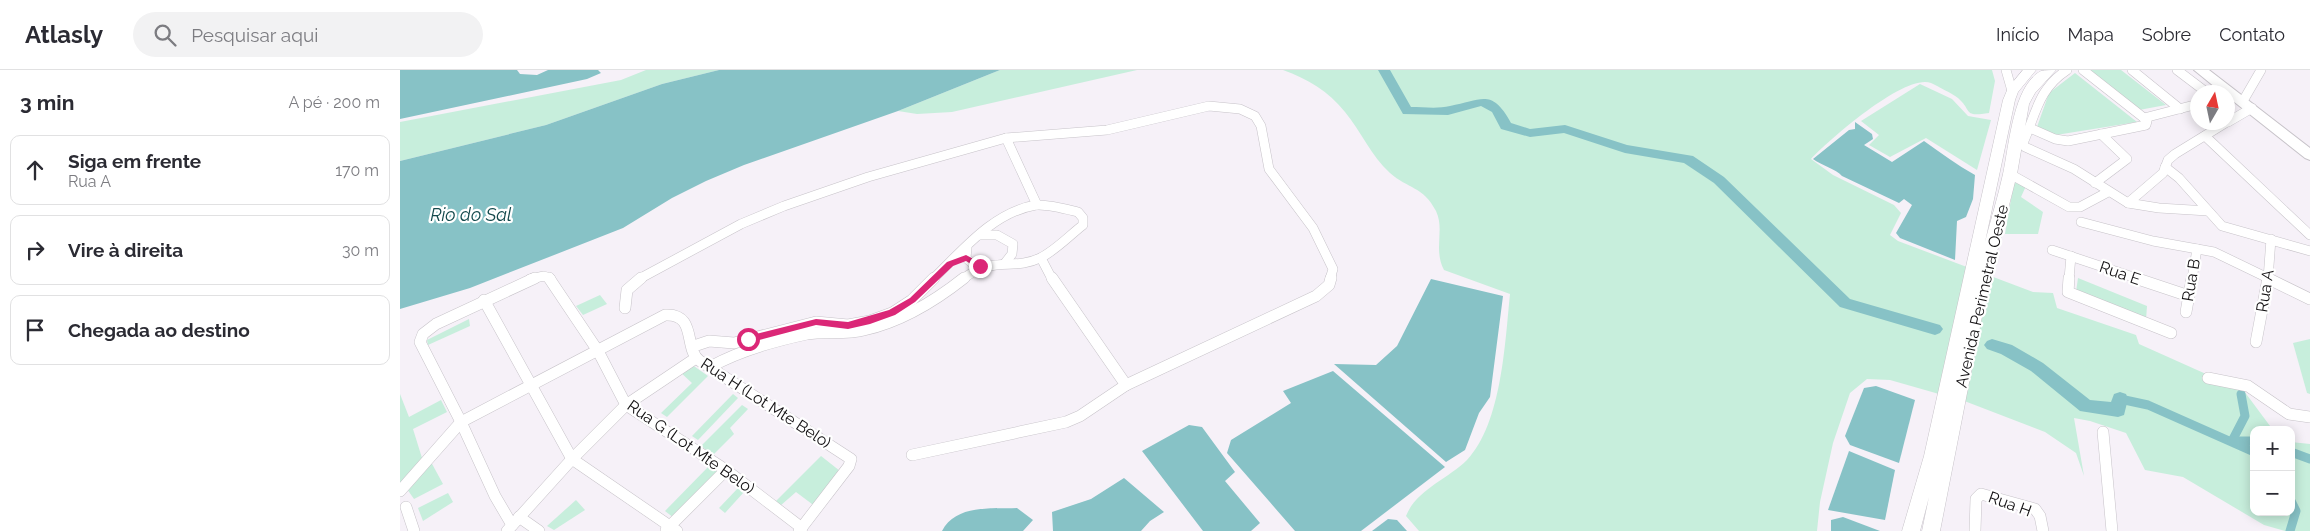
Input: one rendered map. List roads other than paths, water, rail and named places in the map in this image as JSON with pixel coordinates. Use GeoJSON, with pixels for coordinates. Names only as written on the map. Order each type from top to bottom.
{"type":"FeatureCollection","features":[{"type":"Feature","properties":{"kind":"main road","name":"Avenida Perimetral Oeste"},"geometry":{"type":"LineString","coordinates":[[1911,531],[1932,456],[2012,91],[2030,70]]}},
{"type":"Feature","properties":{"kind":"main road","name":"Avenida Perimetral Oeste"},"geometry":{"type":"LineString","coordinates":[[1932,531],[1980,291],[2010,174],[2023,104],[2029,92],[2042,76],[2050,70]]}},
{"type":"Feature","properties":{"kind":"main road"},"geometry":{"type":"LineString","coordinates":[[2201,70],[2309,154]]}},
{"type":"Feature","properties":{"kind":"street"},"geometry":{"type":"LineString","coordinates":[[2006,70],[2012,91]]}},
{"type":"Feature","properties":{"kind":"street"},"geometry":{"type":"LineString","coordinates":[[2067,70],[2046,87],[2035,107],[2030,128],[2023,143],[2026,147],[2074,170],[2128,203],[2159,208],[2208,211]]}},
{"type":"Feature","properties":{"kind":"street"},"geometry":{"type":"LineString","coordinates":[[2030,128],[2062,140],[2146,125],[2147,121],[2144,118],[2083,70]]}},
{"type":"Feature","properties":{"kind":"street"},"geometry":{"type":"LineString","coordinates":[[2132,70],[2180,109]]}},
{"type":"Feature","properties":{"kind":"street"},"geometry":{"type":"LineString","coordinates":[[2177,70],[2197,85]]}},
{"type":"Feature","properties":{"kind":"street"},"geometry":{"type":"LineString","coordinates":[[2235,115],[2247,105],[2261,70]]}},
{"type":"Feature","properties":{"kind":"street"},"geometry":{"type":"LineString","coordinates":[[625,308],[628,290],[642,277],[741,224],[784,206],[868,177],[1006,138],[1107,130],[1209,106],[1240,109],[1255,116],[1261,126],[1269,169],[1302,210],[1318,236],[1334,269],[1329,284],[1316,296],[1126,384],[1080,416],[1066,422],[912,455]]}},
{"type":"Feature","properties":{"kind":"street"},"geometry":{"type":"LineString","coordinates":[[2144,118],[2190,106]]}},
{"type":"Feature","properties":{"kind":"street"},"geometry":{"type":"LineString","coordinates":[[2128,203],[2163,172],[2175,154],[2214,130]]}},
{"type":"Feature","properties":{"kind":"street"},"geometry":{"type":"LineString","coordinates":[[2095,183],[2127,159],[2124,154],[2101,134]]}},
{"type":"Feature","properties":{"kind":"street"},"geometry":{"type":"LineString","coordinates":[[2205,136],[2310,236]]}},
{"type":"Feature","properties":{"kind":"street"},"geometry":{"type":"LineString","coordinates":[[1006,138],[1037,205]]}},
{"type":"Feature","properties":{"kind":"street"},"geometry":{"type":"LineString","coordinates":[[2165,167],[2179,178],[2222,226],[2310,252]]}},
{"type":"Feature","properties":{"kind":"street"},"geometry":{"type":"LineString","coordinates":[[2010,174],[2072,208],[2080,207],[2108,192]]}},
{"type":"Feature","properties":{"kind":"street"},"geometry":{"type":"LineString","coordinates":[[400,491],[461,422],[665,315],[676,314],[682,319],[694,346],[709,341],[724,343],[816,322],[848,325],[870,321],[892,313],[912,300],[950,264],[969,260],[985,267],[1005,263],[1029,262],[1041,258],[1078,230],[1083,225],[1083,218],[1078,212],[1037,205],[1007,214],[978,236],[969,260],[939,298],[883,325],[862,332],[808,334],[730,356],[710,367]]}},
{"type":"Feature","properties":{"kind":"street"},"geometry":{"type":"LineString","coordinates":[[2081,222],[2153,241],[2226,256],[2268,280],[2310,299]]}},
{"type":"Feature","properties":{"kind":"street"},"geometry":{"type":"LineString","coordinates":[[978,236],[993,234],[1006,238],[1013,244],[1012,254],[1005,263]]}},
{"type":"Feature","properties":{"kind":"street","name":"Rua A"},"geometry":{"type":"LineString","coordinates":[[2256,342],[2268,280],[2271,239]]}},
{"type":"Feature","properties":{"kind":"street","name":"Rua B"},"geometry":{"type":"LineString","coordinates":[[2186,312],[2197,249]]}},
{"type":"Feature","properties":{"kind":"street","name":"Rua E"},"geometry":{"type":"LineString","coordinates":[[2052,250],[2189,296]]}},
{"type":"Feature","properties":{"kind":"street"},"geometry":{"type":"LineString","coordinates":[[2071,256],[2068,292],[2171,333]]}},
{"type":"Feature","properties":{"kind":"street"},"geometry":{"type":"LineString","coordinates":[[1041,258],[1046,270],[1126,384]]}},
{"type":"Feature","properties":{"kind":"street","name":"Rua G (Lot Mte Belo)"},"geometry":{"type":"LineString","coordinates":[[484,300],[541,276],[550,279],[598,351],[626,405],[726,470],[800,530]]}},
{"type":"Feature","properties":{"kind":"street"},"geometry":{"type":"LineString","coordinates":[[539,531],[512,524],[495,496],[461,422],[421,346],[423,334],[436,324],[484,300],[572,459],[671,529],[726,470]]}},
{"type":"Feature","properties":{"kind":"street"},"geometry":{"type":"LineString","coordinates":[[724,343],[730,356]]}},
{"type":"Feature","properties":{"kind":"street","name":"Rua H (Lot Mte Belo)"},"geometry":{"type":"LineString","coordinates":[[694,346],[696,358],[851,459],[849,466],[800,530]]}},
{"type":"Feature","properties":{"kind":"street"},"geometry":{"type":"LineString","coordinates":[[512,524],[572,459],[626,405],[696,358]]}},
{"type":"Feature","properties":{"kind":"street"},"geometry":{"type":"LineString","coordinates":[[2208,378],[2248,386],[2289,414],[2310,417]]}},
{"type":"Feature","properties":{"kind":"street"},"geometry":{"type":"LineString","coordinates":[[2103,432],[2112,531]]}},
{"type":"Feature","properties":{"kind":"street","name":"Rua H"},"geometry":{"type":"LineString","coordinates":[[1975,531],[1976,499],[1981,494],[2033,509],[2040,516],[2042,528]]}},
{"type":"Feature","properties":{"kind":"street"},"geometry":{"type":"LineString","coordinates":[[406,507],[414,531]]}},
{"type":"Feature","properties":{"kind":"water"},"geometry":{"type":"Polygon","coordinates":[[[400,70],[517,70],[520,74],[537,75],[548,70],[598,70],[601,73],[587,79],[400,119],[400,70]]]}},
{"type":"Feature","properties":{"kind":"water","name":"Rio do Sal"},"geometry":{"type":"Polygon","coordinates":[[[719,70],[1000,70],[898,111],[744,165],[672,198],[623,228],[470,288],[400,309],[400,161],[546,125],[662,84],[719,70]]]}},
{"type":"Feature","properties":{"kind":"water"},"geometry":{"type":"Polygon","coordinates":[[[1855,122],[1872,134],[1873,139],[1864,145],[1892,162],[1924,141],[1975,175],[1973,199],[1966,217],[1957,221],[1955,260],[1900,238],[1896,233],[1912,205],[1904,199],[1899,203],[1842,176],[1813,159],[1849,130],[1855,129],[1855,122]]]}},
{"type":"Feature","properties":{"kind":"water"},"geometry":{"type":"Polygon","coordinates":[[[1431,279],[1503,296],[1490,397],[1479,413],[1465,450],[1446,462],[1334,364],[1376,365],[1397,346],[1431,279]]]}},
{"type":"Feature","properties":{"kind":"water"},"geometry":{"type":"Polygon","coordinates":[[[1333,371],[1445,467],[1361,531],[1295,531],[1227,453],[1231,440],[1291,403],[1283,391],[1333,371]]]}},
{"type":"Feature","properties":{"kind":"water"},"geometry":{"type":"Polygon","coordinates":[[[1876,386],[1915,400],[1899,463],[1850,445],[1845,436],[1864,388],[1876,386]]]}},
{"type":"Feature","properties":{"kind":"water"},"geometry":{"type":"Polygon","coordinates":[[[1189,425],[1202,427],[1235,472],[1225,481],[1260,523],[1251,531],[1203,531],[1142,451],[1189,425]]]}},
{"type":"Feature","properties":{"kind":"water"},"geometry":{"type":"Polygon","coordinates":[[[1849,451],[1895,470],[1885,520],[1828,510],[1849,451]]]}},
{"type":"Feature","properties":{"kind":"water"},"geometry":{"type":"Polygon","coordinates":[[[1124,478],[1164,512],[1150,521],[1141,531],[1053,531],[1052,512],[1091,499],[1124,478]]]}},
{"type":"Feature","properties":{"kind":"water"},"geometry":{"type":"Polygon","coordinates":[[[1017,508],[1033,520],[1023,531],[942,531],[948,522],[965,512],[1017,508]]]}},
{"type":"Feature","properties":{"kind":"water"},"geometry":{"type":"Polygon","coordinates":[[[1843,517],[1880,531],[1831,531],[1831,520],[1843,517]]]}},
{"type":"Feature","properties":{"kind":"water"},"geometry":{"type":"Polygon","coordinates":[[[1388,519],[1397,520],[1407,531],[1372,531],[1388,519]]]}},
{"type":"Feature","properties":{"kind":"waterway"},"geometry":{"type":"LineString","coordinates":[[1384,70],[1407,111],[1448,111],[1482,102],[1497,109],[1506,126],[1530,133],[1565,129],[1625,149],[1688,159],[1719,180],[1845,303],[1935,329]]}},
{"type":"Feature","properties":{"kind":"waterway"},"geometry":{"type":"LineString","coordinates":[[1992,345],[2006,349],[2037,367],[2086,406],[2118,410],[2120,399]]}},
{"type":"Feature","properties":{"kind":"waterway"},"geometry":{"type":"LineString","coordinates":[[2232,441],[2245,416],[2241,394]]}},
{"type":"Feature","properties":{"kind":"waterway"},"geometry":{"type":"LineString","coordinates":[[2120,399],[2148,405],[2250,450]]}},
{"type":"Feature","properties":{"kind":"waterway"},"geometry":{"type":"LineString","coordinates":[[2235,441],[2250,441]]}},
{"type":"Feature","properties":{"kind":"waterway"},"geometry":{"type":"LineString","coordinates":[[2295,453],[2310,459]]}},
{"type":"Feature","properties":{"kind":"waterway"},"geometry":{"type":"LineString","coordinates":[[2295,509],[2295,514]]}},
{"type":"Feature","properties":{"kind":"waterway"},"geometry":{"type":"LineString","coordinates":[[2290,531],[2294,516]]}}]}
